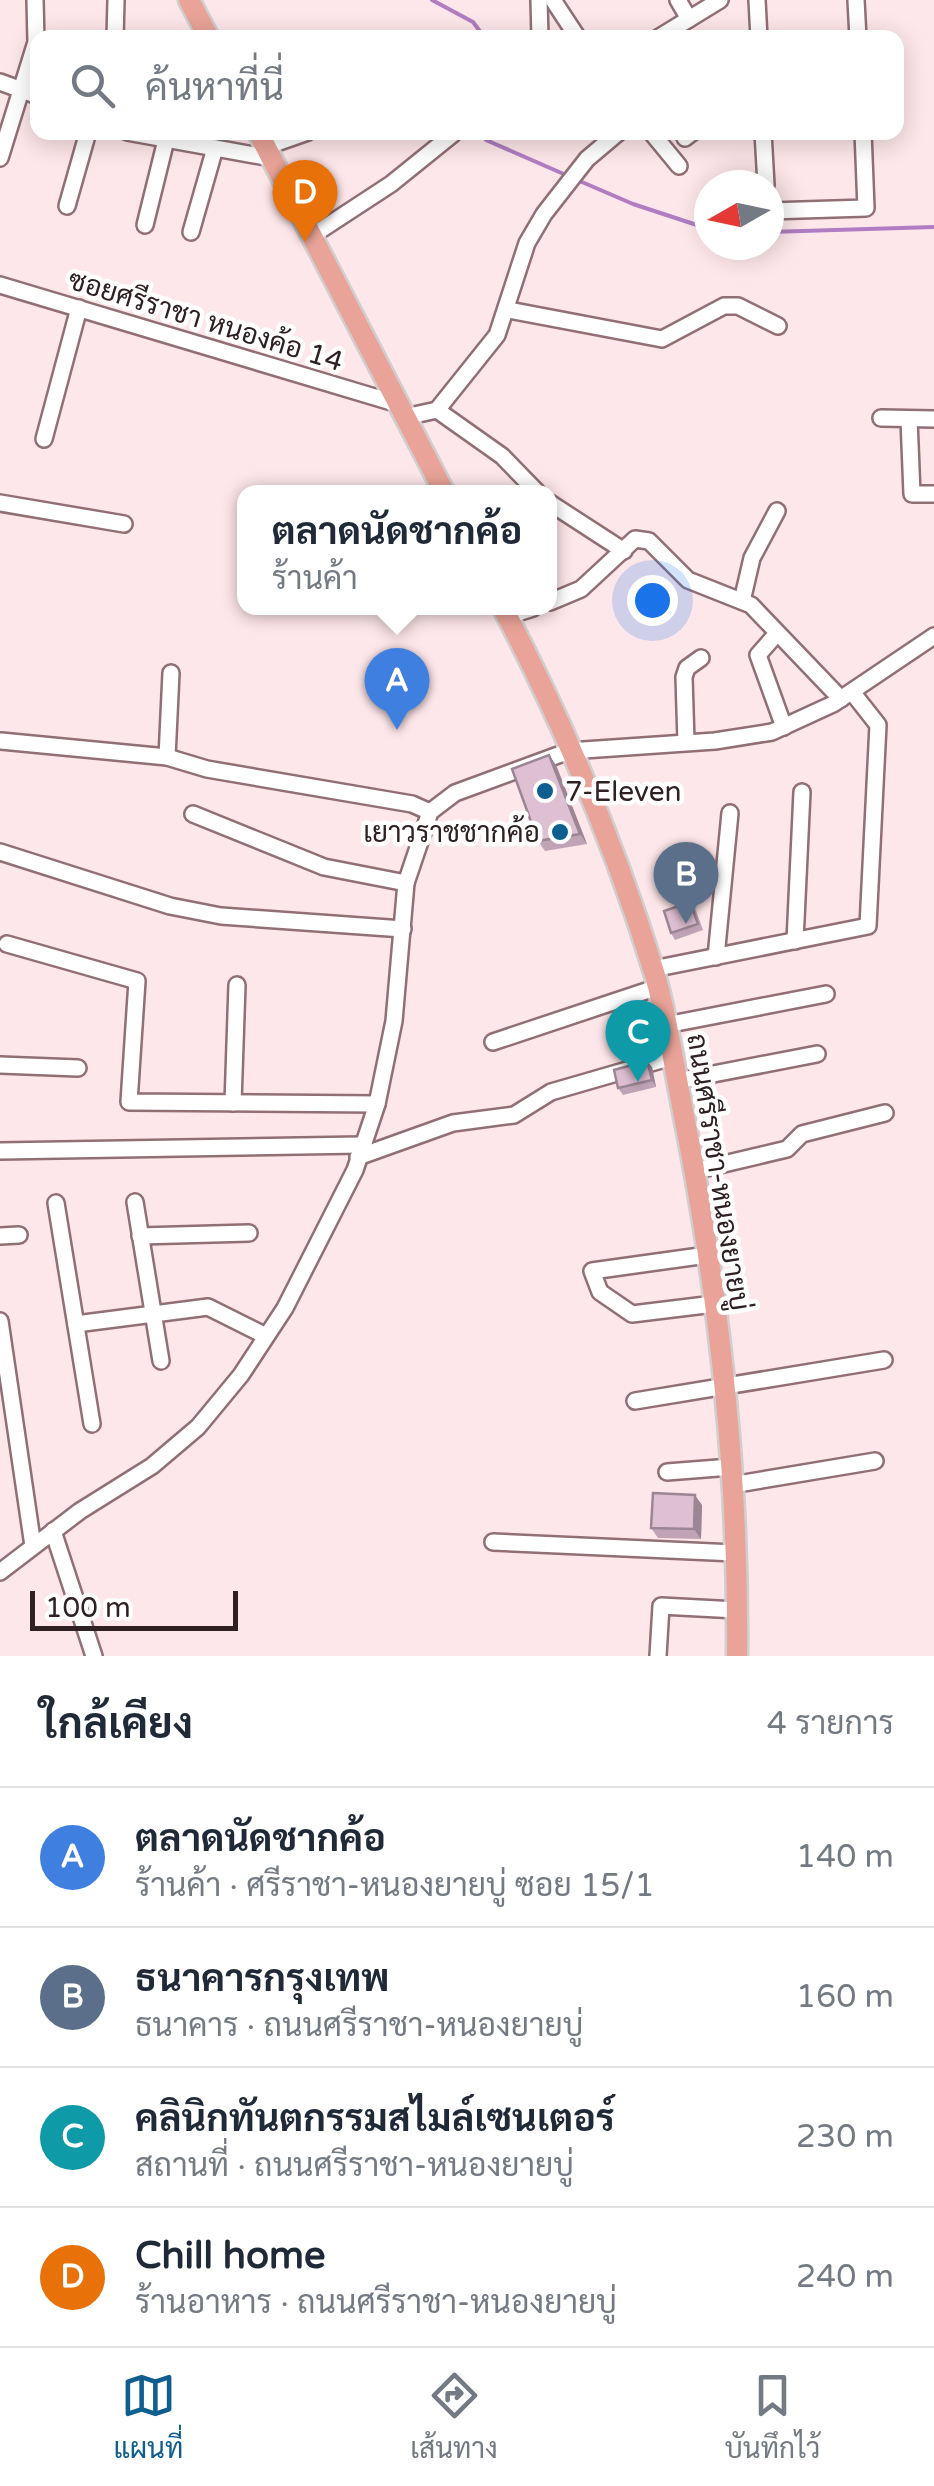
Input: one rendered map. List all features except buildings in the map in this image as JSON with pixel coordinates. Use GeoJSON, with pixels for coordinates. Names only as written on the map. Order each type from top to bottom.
{"type":"FeatureCollection","features":[{"type":"Feature","properties":{"kind":"main road"},"geometry":{"type":"LineString","coordinates":[[189,0],[204,30]]}},
{"type":"Feature","properties":{"kind":"main road"},"geometry":{"type":"LineString","coordinates":[[265,146],[440,485]]}},
{"type":"Feature","properties":{"kind":"main road","name":"ถนนศรีราชา-หนองยายบู่"},"geometry":{"type":"LineString","coordinates":[[506,615],[569,751],[655,978],[666,1025],[714,1304],[732,1476],[737,1656]]}},
{"type":"Feature","properties":{"kind":"street"},"geometry":{"type":"LineString","coordinates":[[34,0],[35,30]]}},
{"type":"Feature","properties":{"kind":"street"},"geometry":{"type":"LineString","coordinates":[[115,30],[116,0]]}},
{"type":"Feature","properties":{"kind":"street"},"geometry":{"type":"LineString","coordinates":[[539,0],[540,30]]}},
{"type":"Feature","properties":{"kind":"street"},"geometry":{"type":"LineString","coordinates":[[553,0],[573,30]]}},
{"type":"Feature","properties":{"kind":"street"},"geometry":{"type":"LineString","coordinates":[[678,0],[689,19]]}},
{"type":"Feature","properties":{"kind":"street"},"geometry":{"type":"LineString","coordinates":[[671,30],[720,0]]}},
{"type":"Feature","properties":{"kind":"street"},"geometry":{"type":"LineString","coordinates":[[758,0],[759,30]]}},
{"type":"Feature","properties":{"kind":"street"},"geometry":{"type":"LineString","coordinates":[[856,0],[858,30]]}},
{"type":"Feature","properties":{"kind":"street"},"geometry":{"type":"LineString","coordinates":[[0,158],[30,61]]}},
{"type":"Feature","properties":{"kind":"street"},"geometry":{"type":"LineString","coordinates":[[0,82],[30,93]]}},
{"type":"Feature","properties":{"kind":"street"},"geometry":{"type":"LineString","coordinates":[[67,206],[86,140]]}},
{"type":"Feature","properties":{"kind":"street"},"geometry":{"type":"LineString","coordinates":[[145,225],[166,140],[215,148],[265,146]]}},
{"type":"Feature","properties":{"kind":"street"},"geometry":{"type":"LineString","coordinates":[[310,237],[391,184],[446,140]]}},
{"type":"Feature","properties":{"kind":"street"},"geometry":{"type":"LineString","coordinates":[[437,410],[496,335],[509,310],[527,242],[544,214],[587,159],[610,140]]}},
{"type":"Feature","properties":{"kind":"street"},"geometry":{"type":"LineString","coordinates":[[658,140],[679,166]]}},
{"type":"Feature","properties":{"kind":"street"},"geometry":{"type":"LineString","coordinates":[[764,140],[765,170]]}},
{"type":"Feature","properties":{"kind":"street"},"geometry":{"type":"LineString","coordinates":[[784,211],[866,208],[862,140]]}},
{"type":"Feature","properties":{"kind":"street"},"geometry":{"type":"LineString","coordinates":[[192,232],[215,148]]}},
{"type":"Feature","properties":{"kind":"street","name":"ซอยศรีราชา หนองค้อ 14"},"geometry":{"type":"LineString","coordinates":[[0,285],[401,410]]}},
{"type":"Feature","properties":{"kind":"street"},"geometry":{"type":"LineString","coordinates":[[509,310],[662,339],[724,306],[738,306],[778,326]]}},
{"type":"Feature","properties":{"kind":"street"},"geometry":{"type":"LineString","coordinates":[[44,439],[78,308]]}},
{"type":"Feature","properties":{"kind":"street"},"geometry":{"type":"LineString","coordinates":[[401,410],[437,410],[502,456],[530,485]]}},
{"type":"Feature","properties":{"kind":"street"},"geometry":{"type":"LineString","coordinates":[[881,418],[934,419]]}},
{"type":"Feature","properties":{"kind":"street"},"geometry":{"type":"LineString","coordinates":[[910,420],[912,494],[934,494]]}},
{"type":"Feature","properties":{"kind":"street"},"geometry":{"type":"LineString","coordinates":[[0,503],[124,524]]}},
{"type":"Feature","properties":{"kind":"street"},"geometry":{"type":"LineString","coordinates":[[557,508],[624,551]]}},
{"type":"Feature","properties":{"kind":"street"},"geometry":{"type":"LineString","coordinates":[[742,601],[752,558],[777,511]]}},
{"type":"Feature","properties":{"kind":"street"},"geometry":{"type":"LineString","coordinates":[[493,1042],[716,957],[868,926],[878,725],[751,604],[688,580],[650,541],[634,540],[581,590],[557,599]]}},
{"type":"Feature","properties":{"kind":"street"},"geometry":{"type":"LineString","coordinates":[[0,1572],[53,1531],[152,1466],[198,1427],[266,1336],[325,1232],[376,1104],[394,1021],[406,883],[430,812],[456,793],[569,751],[753,735],[784,727],[847,695],[934,636]]}},
{"type":"Feature","properties":{"kind":"street"},"geometry":{"type":"LineString","coordinates":[[772,639],[758,656],[784,727]]}},
{"type":"Feature","properties":{"kind":"street"},"geometry":{"type":"LineString","coordinates":[[686,742],[684,677],[687,668],[702,658]]}},
{"type":"Feature","properties":{"kind":"street"},"geometry":{"type":"LineString","coordinates":[[168,757],[171,673]]}},
{"type":"Feature","properties":{"kind":"street"},"geometry":{"type":"LineString","coordinates":[[1,741],[168,757],[208,768],[412,804],[430,812]]}},
{"type":"Feature","properties":{"kind":"street"},"geometry":{"type":"LineString","coordinates":[[795,941],[802,792]]}},
{"type":"Feature","properties":{"kind":"street"},"geometry":{"type":"LineString","coordinates":[[716,957],[730,812]]}},
{"type":"Feature","properties":{"kind":"street"},"geometry":{"type":"LineString","coordinates":[[193,814],[324,866],[406,883]]}},
{"type":"Feature","properties":{"kind":"street"},"geometry":{"type":"LineString","coordinates":[[0,852],[170,906],[221,916],[403,929]]}},
{"type":"Feature","properties":{"kind":"street"},"geometry":{"type":"LineString","coordinates":[[7,944],[138,981],[129,1102],[376,1104]]}},
{"type":"Feature","properties":{"kind":"street"},"geometry":{"type":"LineString","coordinates":[[233,1103],[237,986]]}},
{"type":"Feature","properties":{"kind":"street"},"geometry":{"type":"LineString","coordinates":[[666,1025],[826,994]]}},
{"type":"Feature","properties":{"kind":"street"},"geometry":{"type":"LineString","coordinates":[[677,1081],[816,1054]]}},
{"type":"Feature","properties":{"kind":"street"},"geometry":{"type":"LineString","coordinates":[[0,1151],[360,1151],[453,1122],[514,1115],[551,1092],[672,1057]]}},
{"type":"Feature","properties":{"kind":"street"},"geometry":{"type":"LineString","coordinates":[[0,1065],[78,1068]]}},
{"type":"Feature","properties":{"kind":"street"},"geometry":{"type":"LineString","coordinates":[[694,1171],[787,1149],[802,1134],[885,1113]]}},
{"type":"Feature","properties":{"kind":"street"},"geometry":{"type":"LineString","coordinates":[[56,1202],[92,1424]]}},
{"type":"Feature","properties":{"kind":"street"},"geometry":{"type":"LineString","coordinates":[[135,1202],[161,1362]]}},
{"type":"Feature","properties":{"kind":"street"},"geometry":{"type":"LineString","coordinates":[[140,1236],[249,1232]]}},
{"type":"Feature","properties":{"kind":"street"},"geometry":{"type":"LineString","coordinates":[[0,1236],[20,1235]]}},
{"type":"Feature","properties":{"kind":"street"},"geometry":{"type":"LineString","coordinates":[[707,1255],[592,1272],[600,1292],[632,1314],[714,1304]]}},
{"type":"Feature","properties":{"kind":"street"},"geometry":{"type":"LineString","coordinates":[[76,1324],[208,1308],[266,1336]]}},
{"type":"Feature","properties":{"kind":"street"},"geometry":{"type":"LineString","coordinates":[[0,1321],[33,1546]]}},
{"type":"Feature","properties":{"kind":"street"},"geometry":{"type":"LineString","coordinates":[[635,1401],[884,1360]]}},
{"type":"Feature","properties":{"kind":"street"},"geometry":{"type":"LineString","coordinates":[[667,1472],[732,1476],[875,1461]]}},
{"type":"Feature","properties":{"kind":"street"},"geometry":{"type":"LineString","coordinates":[[53,1531],[94,1656]]}},
{"type":"Feature","properties":{"kind":"street"},"geometry":{"type":"LineString","coordinates":[[493,1542],[735,1554]]}},
{"type":"Feature","properties":{"kind":"street"},"geometry":{"type":"LineString","coordinates":[[658,1656],[661,1606],[738,1610]]}},
{"type":"Feature","properties":{"kind":"waterway"},"geometry":{"type":"LineString","coordinates":[[432,0],[473,22],[479,30]]}},
{"type":"Feature","properties":{"kind":"waterway"},"geometry":{"type":"LineString","coordinates":[[486,140],[566,175]]}},
{"type":"Feature","properties":{"kind":"waterway"},"geometry":{"type":"LineString","coordinates":[[575,179],[694,224]]}},
{"type":"Feature","properties":{"kind":"waterway"},"geometry":{"type":"LineString","coordinates":[[784,232],[934,227]]}},
{"type":"Feature","properties":{"kind":"place","name":"Chill home"},"geometry":{"type":"Point","coordinates":[305,242]}},
{"type":"Feature","properties":{"kind":"place","name":"ตลาดนัดชากค้อ"},"geometry":{"type":"Point","coordinates":[397,730]}},
{"type":"Feature","properties":{"kind":"place","name":"7-Eleven"},"geometry":{"type":"Point","coordinates":[545,791]}},
{"type":"Feature","properties":{"kind":"place","name":"เยาวราชชากค้อ"},"geometry":{"type":"Point","coordinates":[560,832]}},
{"type":"Feature","properties":{"kind":"place","name":"ธนาคารกรุงเทพ"},"geometry":{"type":"Point","coordinates":[686,924]}},
{"type":"Feature","properties":{"kind":"place","name":"คลินิกทันตกรรมสไมล์เซนเตอร์"},"geometry":{"type":"Point","coordinates":[638,1082]}}]}
